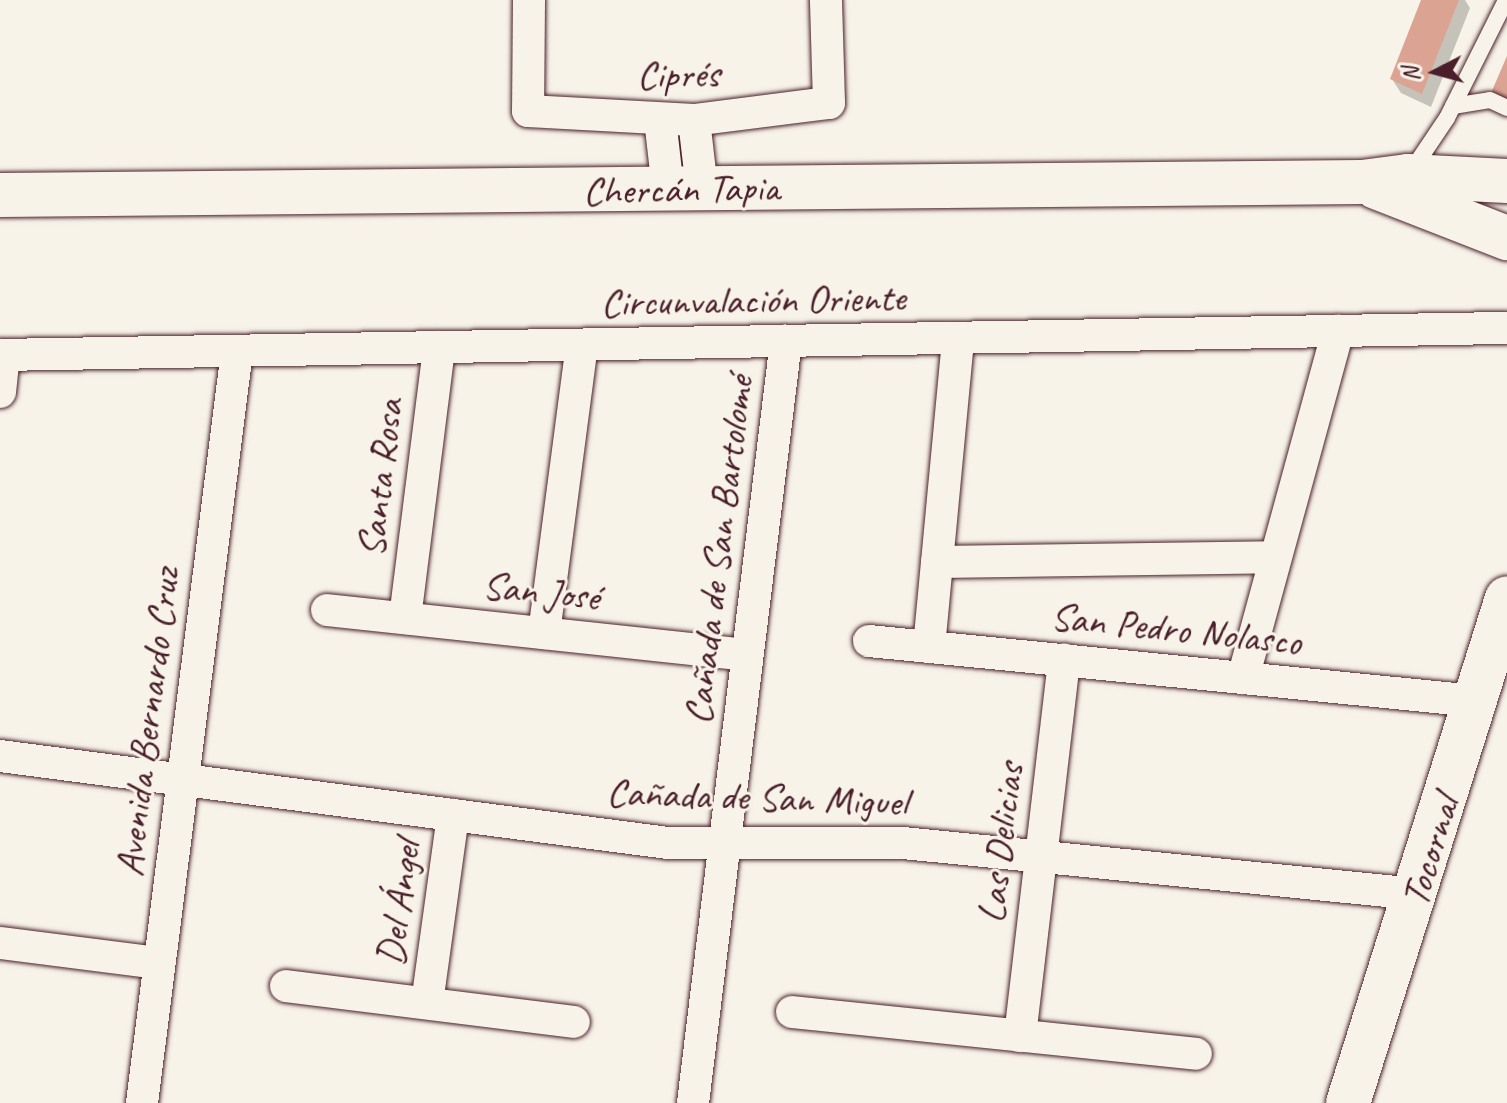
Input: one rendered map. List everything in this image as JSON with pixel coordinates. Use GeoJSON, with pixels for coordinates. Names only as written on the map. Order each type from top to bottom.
{"type":"FeatureCollection","features":[{"type":"Feature","properties":{"kind":"main road","name":"Chercán Tapia"},"geometry":{"type":"LineString","coordinates":[[0,195],[1362,182],[1408,176],[1507,181]]}},
{"type":"Feature","properties":{"kind":"main road","name":"Chercán Tapia"},"geometry":{"type":"LineString","coordinates":[[1362,182],[1505,238]]}},
{"type":"Feature","properties":{"kind":"main road","name":"Tocornal"},"geometry":{"type":"LineString","coordinates":[[1348,1103],[1417,894],[1507,598]]}},
{"type":"Feature","properties":{"kind":"street","name":"Ciprés"},"geometry":{"type":"LineString","coordinates":[[529,0],[528,111],[694,120],[829,103],[826,0]]}},
{"type":"Feature","properties":{"kind":"street"},"geometry":{"type":"LineString","coordinates":[[660,119],[685,189]]}},
{"type":"Feature","properties":{"kind":"street"},"geometry":{"type":"LineString","coordinates":[[685,189],[694,120]]}},
{"type":"Feature","properties":{"kind":"street","name":"Circunvalación Oriente"},"geometry":{"type":"LineString","coordinates":[[2,355],[1507,328]]}},
{"type":"Feature","properties":{"kind":"street"},"geometry":{"type":"LineString","coordinates":[[1243,678],[1338,331]]}},
{"type":"Feature","properties":{"kind":"street"},"geometry":{"type":"LineString","coordinates":[[929,647],[958,338]]}},
{"type":"Feature","properties":{"kind":"street","name":"Cañada de San Bartolomé"},"geometry":{"type":"LineString","coordinates":[[693,1103],[786,341]]}},
{"type":"Feature","properties":{"kind":"street"},"geometry":{"type":"LineString","coordinates":[[544,633],[582,345]]}},
{"type":"Feature","properties":{"kind":"street","name":"Santa Rosa"},"geometry":{"type":"LineString","coordinates":[[405,618],[439,347]]}},
{"type":"Feature","properties":{"kind":"street","name":"Avenida Bernardo Cruz"},"geometry":{"type":"LineString","coordinates":[[142,1103],[237,351]]}},
{"type":"Feature","properties":{"kind":"street"},"geometry":{"type":"LineString","coordinates":[[0,392],[2,355]]}},
{"type":"Feature","properties":{"kind":"street","name":"San Pedro Nolasco"},"geometry":{"type":"LineString","coordinates":[[937,562],[1275,557]]}},
{"type":"Feature","properties":{"kind":"street","name":"San José"},"geometry":{"type":"LineString","coordinates":[[327,610],[747,655]]}},
{"type":"Feature","properties":{"kind":"street","name":"San Pedro Nolasco"},"geometry":{"type":"LineString","coordinates":[[869,641],[1476,701]]}},
{"type":"Feature","properties":{"kind":"street","name":"Las Delicias"},"geometry":{"type":"LineString","coordinates":[[1020,1036],[1064,660]]}},
{"type":"Feature","properties":{"kind":"street","name":"Cañada de San Miguel"},"geometry":{"type":"LineString","coordinates":[[0,756],[453,815],[724,846],[855,840],[1417,894]]}},
{"type":"Feature","properties":{"kind":"street","name":"Del Ángel"},"geometry":{"type":"LineString","coordinates":[[427,1003],[453,815]]}},
{"type":"Feature","properties":{"kind":"street"},"geometry":{"type":"LineString","coordinates":[[0,943],[159,963]]}},
{"type":"Feature","properties":{"kind":"street","name":"Del Ángel"},"geometry":{"type":"LineString","coordinates":[[286,986],[574,1022]]}},
{"type":"Feature","properties":{"kind":"street"},"geometry":{"type":"LineString","coordinates":[[792,1012],[1196,1054]]}},
{"type":"Feature","properties":{"kind":"lane"},"geometry":{"type":"LineString","coordinates":[[1408,176],[1453,106],[1506,0]]}},
{"type":"Feature","properties":{"kind":"lane"},"geometry":{"type":"LineString","coordinates":[[1453,106],[1490,100],[1507,108]]}},
{"type":"Feature","properties":{"kind":"building"},"geometry":{"type":"Polygon","coordinates":[[[1421,0],[1459,0],[1422,94],[1390,79],[1421,0]]]}},
{"type":"Feature","properties":{"kind":"building"},"geometry":{"type":"Polygon","coordinates":[[[1507,56],[1507,100],[1491,93],[1507,56]]]}}]}
